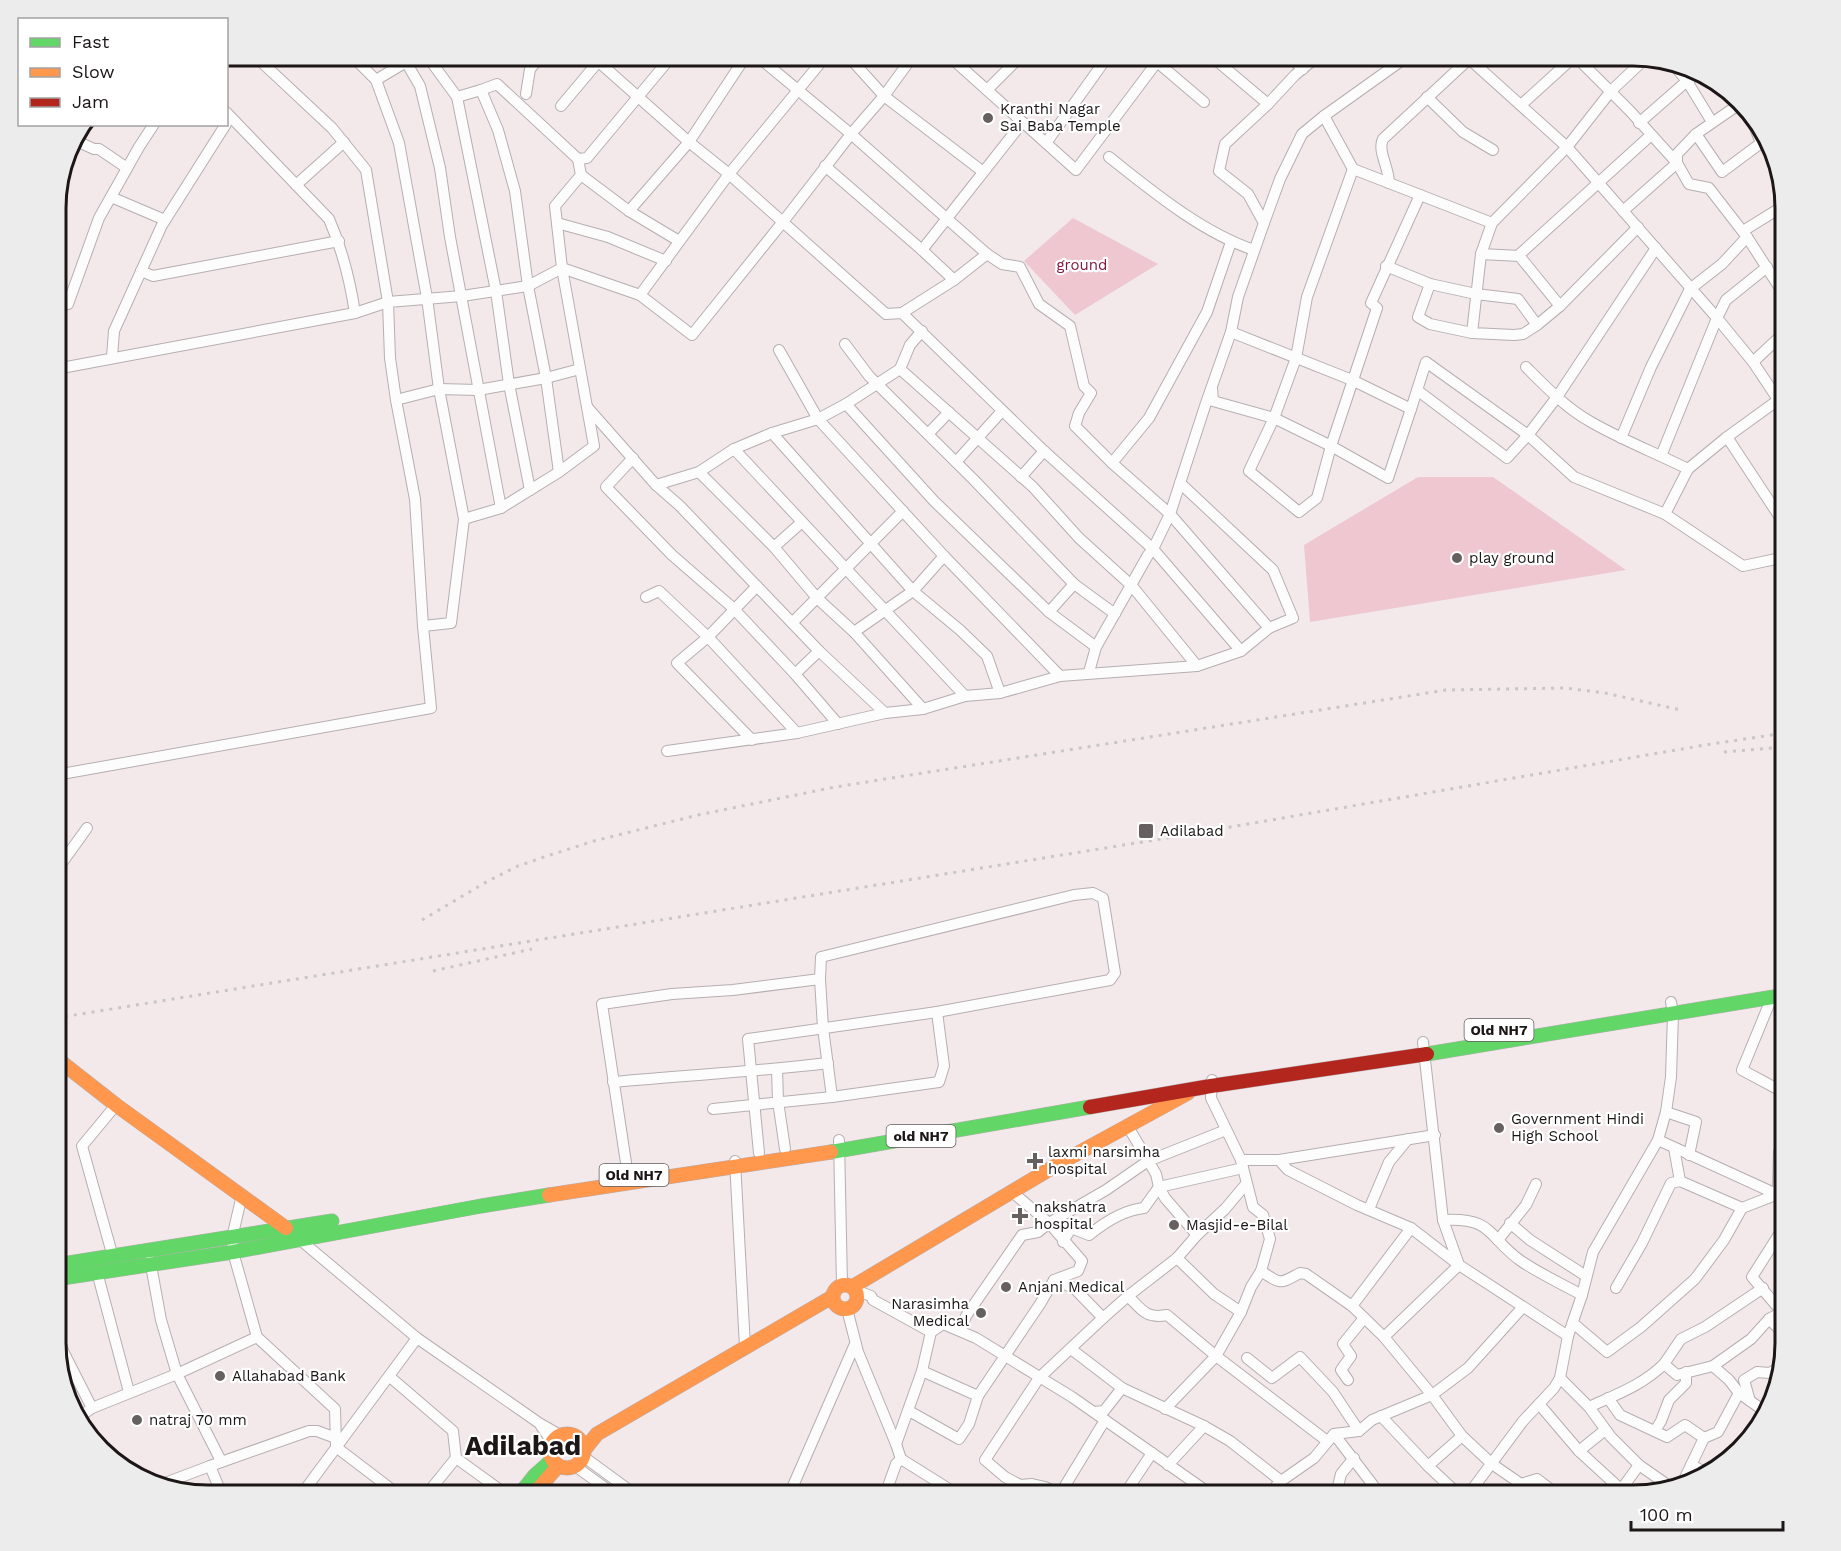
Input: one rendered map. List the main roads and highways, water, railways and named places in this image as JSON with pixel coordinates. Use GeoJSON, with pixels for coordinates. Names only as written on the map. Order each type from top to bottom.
{"type":"FeatureCollection","features":[{"type":"Feature","properties":{"kind":"main road"},"geometry":{"type":"LineString","coordinates":[[1672,1008],[1775,985]]}},
{"type":"Feature","properties":{"kind":"main road","name":"old NH7"},"geometry":{"type":"LineString","coordinates":[[1424,1048],[1672,1008],[1775,996]]}},
{"type":"Feature","properties":{"kind":"main road","name":"Old NH7"},"geometry":{"type":"LineString","coordinates":[[66,1264],[113,1257],[150,1258],[232,1238],[286,1228],[735,1162],[759,1153],[840,1145],[1424,1048]]}},
{"type":"Feature","properties":{"kind":"main road"},"geometry":{"type":"LineString","coordinates":[[66,1066],[116,1106],[286,1228]]}},
{"type":"Feature","properties":{"kind":"main road","name":"old NH7"},"geometry":{"type":"LineString","coordinates":[[66,1277],[150,1258],[233,1252],[481,1206],[638,1183],[735,1162],[1196,1089],[1211,1082]]}},
{"type":"Feature","properties":{"kind":"main road"},"geometry":{"type":"LineString","coordinates":[[577,1436],[597,1434],[832,1297],[836,1289],[850,1288],[1011,1191],[1196,1089]]}},
{"type":"Feature","properties":{"kind":"main road"},"geometry":{"type":"LineString","coordinates":[[832,1297],[839,1307],[847,1309],[856,1301],[850,1288]]}},
{"type":"Feature","properties":{"kind":"main road"},"geometry":{"type":"LineString","coordinates":[[582,1457],[583,1442],[577,1436],[569,1433],[556,1438],[550,1451],[555,1463],[566,1468],[582,1457],[597,1434]]}},
{"type":"Feature","properties":{"kind":"main road"},"geometry":{"type":"LineString","coordinates":[[527,1485],[535,1474],[555,1463]]}},
{"type":"Feature","properties":{"kind":"main road"},"geometry":{"type":"LineString","coordinates":[[540,1485],[555,1463]]}},
{"type":"Feature","properties":{"kind":"railway"},"geometry":{"type":"LineString","coordinates":[[422,920],[488,881],[518,866],[547,856],[594,841],[698,815],[835,787],[1446,690],[1565,688],[1605,693],[1681,710]]}},
{"type":"Feature","properties":{"kind":"railway"},"geometry":{"type":"LineString","coordinates":[[66,1016],[1167,838],[1775,734]]}},
{"type":"Feature","properties":{"kind":"railway"},"geometry":{"type":"LineString","coordinates":[[1724,752],[1775,748]]}},
{"type":"Feature","properties":{"kind":"railway"},"geometry":{"type":"LineString","coordinates":[[433,971],[532,949]]}},
{"type":"Feature","properties":{"kind":"place","name":"Kranthi Nagar Sai Baba Temple"},"geometry":{"type":"Point","coordinates":[988,118]}},
{"type":"Feature","properties":{"kind":"place","name":"play ground"},"geometry":{"type":"Point","coordinates":[1457,558]}},
{"type":"Feature","properties":{"kind":"place","name":"Adilabad"},"geometry":{"type":"Point","coordinates":[1146,831]}},
{"type":"Feature","properties":{"kind":"place","name":"Government Hindi High School"},"geometry":{"type":"Point","coordinates":[1499,1128]}},
{"type":"Feature","properties":{"kind":"place","name":"laxmi narsimha hospital"},"geometry":{"type":"Point","coordinates":[1035,1161]}},
{"type":"Feature","properties":{"kind":"place","name":"nakshatra hospital"},"geometry":{"type":"Point","coordinates":[1020,1216]}},
{"type":"Feature","properties":{"kind":"place","name":"Masjid-e-Bilal"},"geometry":{"type":"Point","coordinates":[1174,1225]}},
{"type":"Feature","properties":{"kind":"place","name":"Anjani Medical"},"geometry":{"type":"Point","coordinates":[1006,1287]}},
{"type":"Feature","properties":{"kind":"place","name":"Narasimha Medical"},"geometry":{"type":"Point","coordinates":[981,1313]}},
{"type":"Feature","properties":{"kind":"place","name":"Allahabad Bank"},"geometry":{"type":"Point","coordinates":[220,1376]}},
{"type":"Feature","properties":{"kind":"place","name":"natraj 70 mm"},"geometry":{"type":"Point","coordinates":[137,1420]}},
{"type":"Feature","properties":{"kind":"district","name":"Adilabad"},"geometry":{"type":"Point","coordinates":[523,1446]}},
{"type":"Feature","properties":{"kind":"park label","name":"ground"},"geometry":{"type":"Point","coordinates":[1082,265]}}]}
